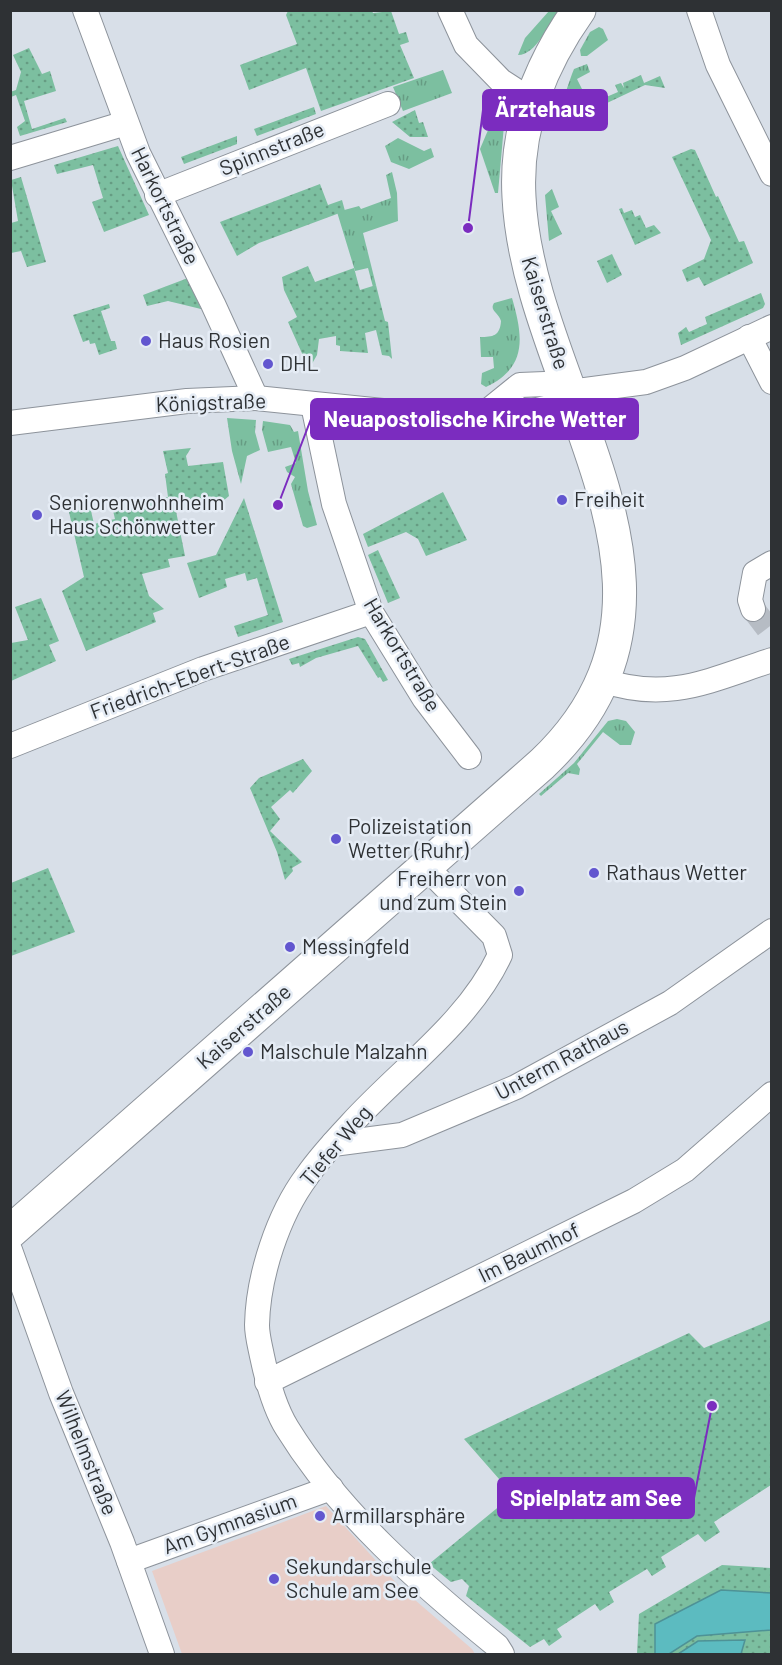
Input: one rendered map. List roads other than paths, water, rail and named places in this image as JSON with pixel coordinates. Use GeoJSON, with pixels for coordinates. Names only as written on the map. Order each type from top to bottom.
{"type":"FeatureCollection","features":[{"type":"Feature","properties":{"kind":"main road","name":"Kaiserstraße"},"geometry":{"type":"LineString","coordinates":[[21,1222],[554,752],[580,720],[602,680],[615,636],[619,590],[618,554],[607,498],[548,334],[521,228],[520,160],[532,101],[540,77],[579,10]]}},
{"type":"Feature","properties":{"kind":"street","name":"Harkortstraße"},"geometry":{"type":"LineString","coordinates":[[85,10],[126,123],[157,195],[213,304],[256,398]]}},
{"type":"Feature","properties":{"kind":"street"},"geometry":{"type":"LineString","coordinates":[[450,10],[466,45],[501,81],[532,101]]}},
{"type":"Feature","properties":{"kind":"street"},"geometry":{"type":"LineString","coordinates":[[699,10],[718,65],[771,174]]}},
{"type":"Feature","properties":{"kind":"street","name":"Spinnstraße"},"geometry":{"type":"LineString","coordinates":[[157,195],[388,104]]}},
{"type":"Feature","properties":{"kind":"street"},"geometry":{"type":"LineString","coordinates":[[10,158],[126,123]]}},
{"type":"Feature","properties":{"kind":"street"},"geometry":{"type":"LineString","coordinates":[[570,392],[646,382],[685,368],[771,327]]}},
{"type":"Feature","properties":{"kind":"street"},"geometry":{"type":"LineString","coordinates":[[749,337],[771,381]]}},
{"type":"Feature","properties":{"kind":"street","name":"Königstraße"},"geometry":{"type":"LineString","coordinates":[[10,423],[187,401],[256,398],[451,418],[484,414],[520,385],[546,384],[570,392]]}},
{"type":"Feature","properties":{"kind":"street","name":"Harkortstraße"},"geometry":{"type":"LineString","coordinates":[[313,405],[334,504],[371,612],[424,698],[469,757]]}},
{"type":"Feature","properties":{"kind":"street"},"geometry":{"type":"LineString","coordinates":[[753,609],[750,600],[755,573],[771,563]]}},
{"type":"Feature","properties":{"kind":"street","name":"Friedrich-Ebert-Straße"},"geometry":{"type":"LineString","coordinates":[[10,746],[203,669],[371,612]]}},
{"type":"Feature","properties":{"kind":"street"},"geometry":{"type":"LineString","coordinates":[[602,680],[651,692],[681,688],[771,660]]}},
{"type":"Feature","properties":{"kind":"street","name":"Tiefer Weg"},"geometry":{"type":"LineString","coordinates":[[426,867],[494,936],[500,955],[486,980],[434,1043],[333,1144],[306,1177],[283,1220],[265,1272],[257,1326],[267,1382],[286,1427],[331,1488],[416,1578],[497,1646],[502,1654]]}},
{"type":"Feature","properties":{"kind":"street","name":"Unterm Rathaus"},"geometry":{"type":"LineString","coordinates":[[333,1144],[402,1135],[516,1087],[670,1003],[771,931]]}},
{"type":"Feature","properties":{"kind":"street","name":"Im Baumhof"},"geometry":{"type":"LineString","coordinates":[[267,1382],[634,1201],[685,1170],[771,1094]]}},
{"type":"Feature","properties":{"kind":"street","name":"Wilhelmstraße"},"geometry":{"type":"LineString","coordinates":[[10,1250],[61,1393],[129,1561],[162,1654]]}},
{"type":"Feature","properties":{"kind":"street","name":"Am Gymnasium"},"geometry":{"type":"LineString","coordinates":[[129,1561],[331,1488]]}},
{"type":"Feature","properties":{"kind":"water"},"geometry":{"type":"Polygon","coordinates":[[[721,1590],[771,1593],[771,1630],[697,1636],[669,1654],[655,1654],[655,1624],[721,1590]]]}},
{"type":"Feature","properties":{"kind":"water"},"geometry":{"type":"Polygon","coordinates":[[[745,1640],[741,1654],[678,1654],[698,1641],[745,1640]]]}},
{"type":"Feature","properties":{"kind":"tunnel"},"geometry":{"type":"LineString","coordinates":[[753,609],[772,634]]}},
{"type":"Feature","properties":{"kind":"place","name":"Ärztehaus"},"geometry":{"type":"Point","coordinates":[468,228]}},
{"type":"Feature","properties":{"kind":"place","name":"Haus Rosien"},"geometry":{"type":"Point","coordinates":[146,341]}},
{"type":"Feature","properties":{"kind":"place","name":"DHL"},"geometry":{"type":"Point","coordinates":[268,364]}},
{"type":"Feature","properties":{"kind":"place","name":"Freiheit"},"geometry":{"type":"Point","coordinates":[562,500]}},
{"type":"Feature","properties":{"kind":"place","name":"Neuapostolische Kirche Wetter"},"geometry":{"type":"Point","coordinates":[278,505]}},
{"type":"Feature","properties":{"kind":"place","name":"Seniorenwohnheim Haus Schönwetter"},"geometry":{"type":"Point","coordinates":[37,515]}},
{"type":"Feature","properties":{"kind":"place","name":"Polizeistation Wetter (Ruhr)"},"geometry":{"type":"Point","coordinates":[336,839]}},
{"type":"Feature","properties":{"kind":"place","name":"Rathaus Wetter"},"geometry":{"type":"Point","coordinates":[594,873]}},
{"type":"Feature","properties":{"kind":"place","name":"Freiherr von und zum Stein"},"geometry":{"type":"Point","coordinates":[519,891]}},
{"type":"Feature","properties":{"kind":"place","name":"Messingfeld"},"geometry":{"type":"Point","coordinates":[290,947]}},
{"type":"Feature","properties":{"kind":"place","name":"Malschule Malzahn"},"geometry":{"type":"Point","coordinates":[248,1052]}},
{"type":"Feature","properties":{"kind":"place","name":"Spielplatz am See"},"geometry":{"type":"Point","coordinates":[712,1406]}},
{"type":"Feature","properties":{"kind":"place","name":"Armillarsphäre"},"geometry":{"type":"Point","coordinates":[320,1516]}},
{"type":"Feature","properties":{"kind":"place","name":"Sekundarschule Schule am See"},"geometry":{"type":"Point","coordinates":[274,1579]}}]}
